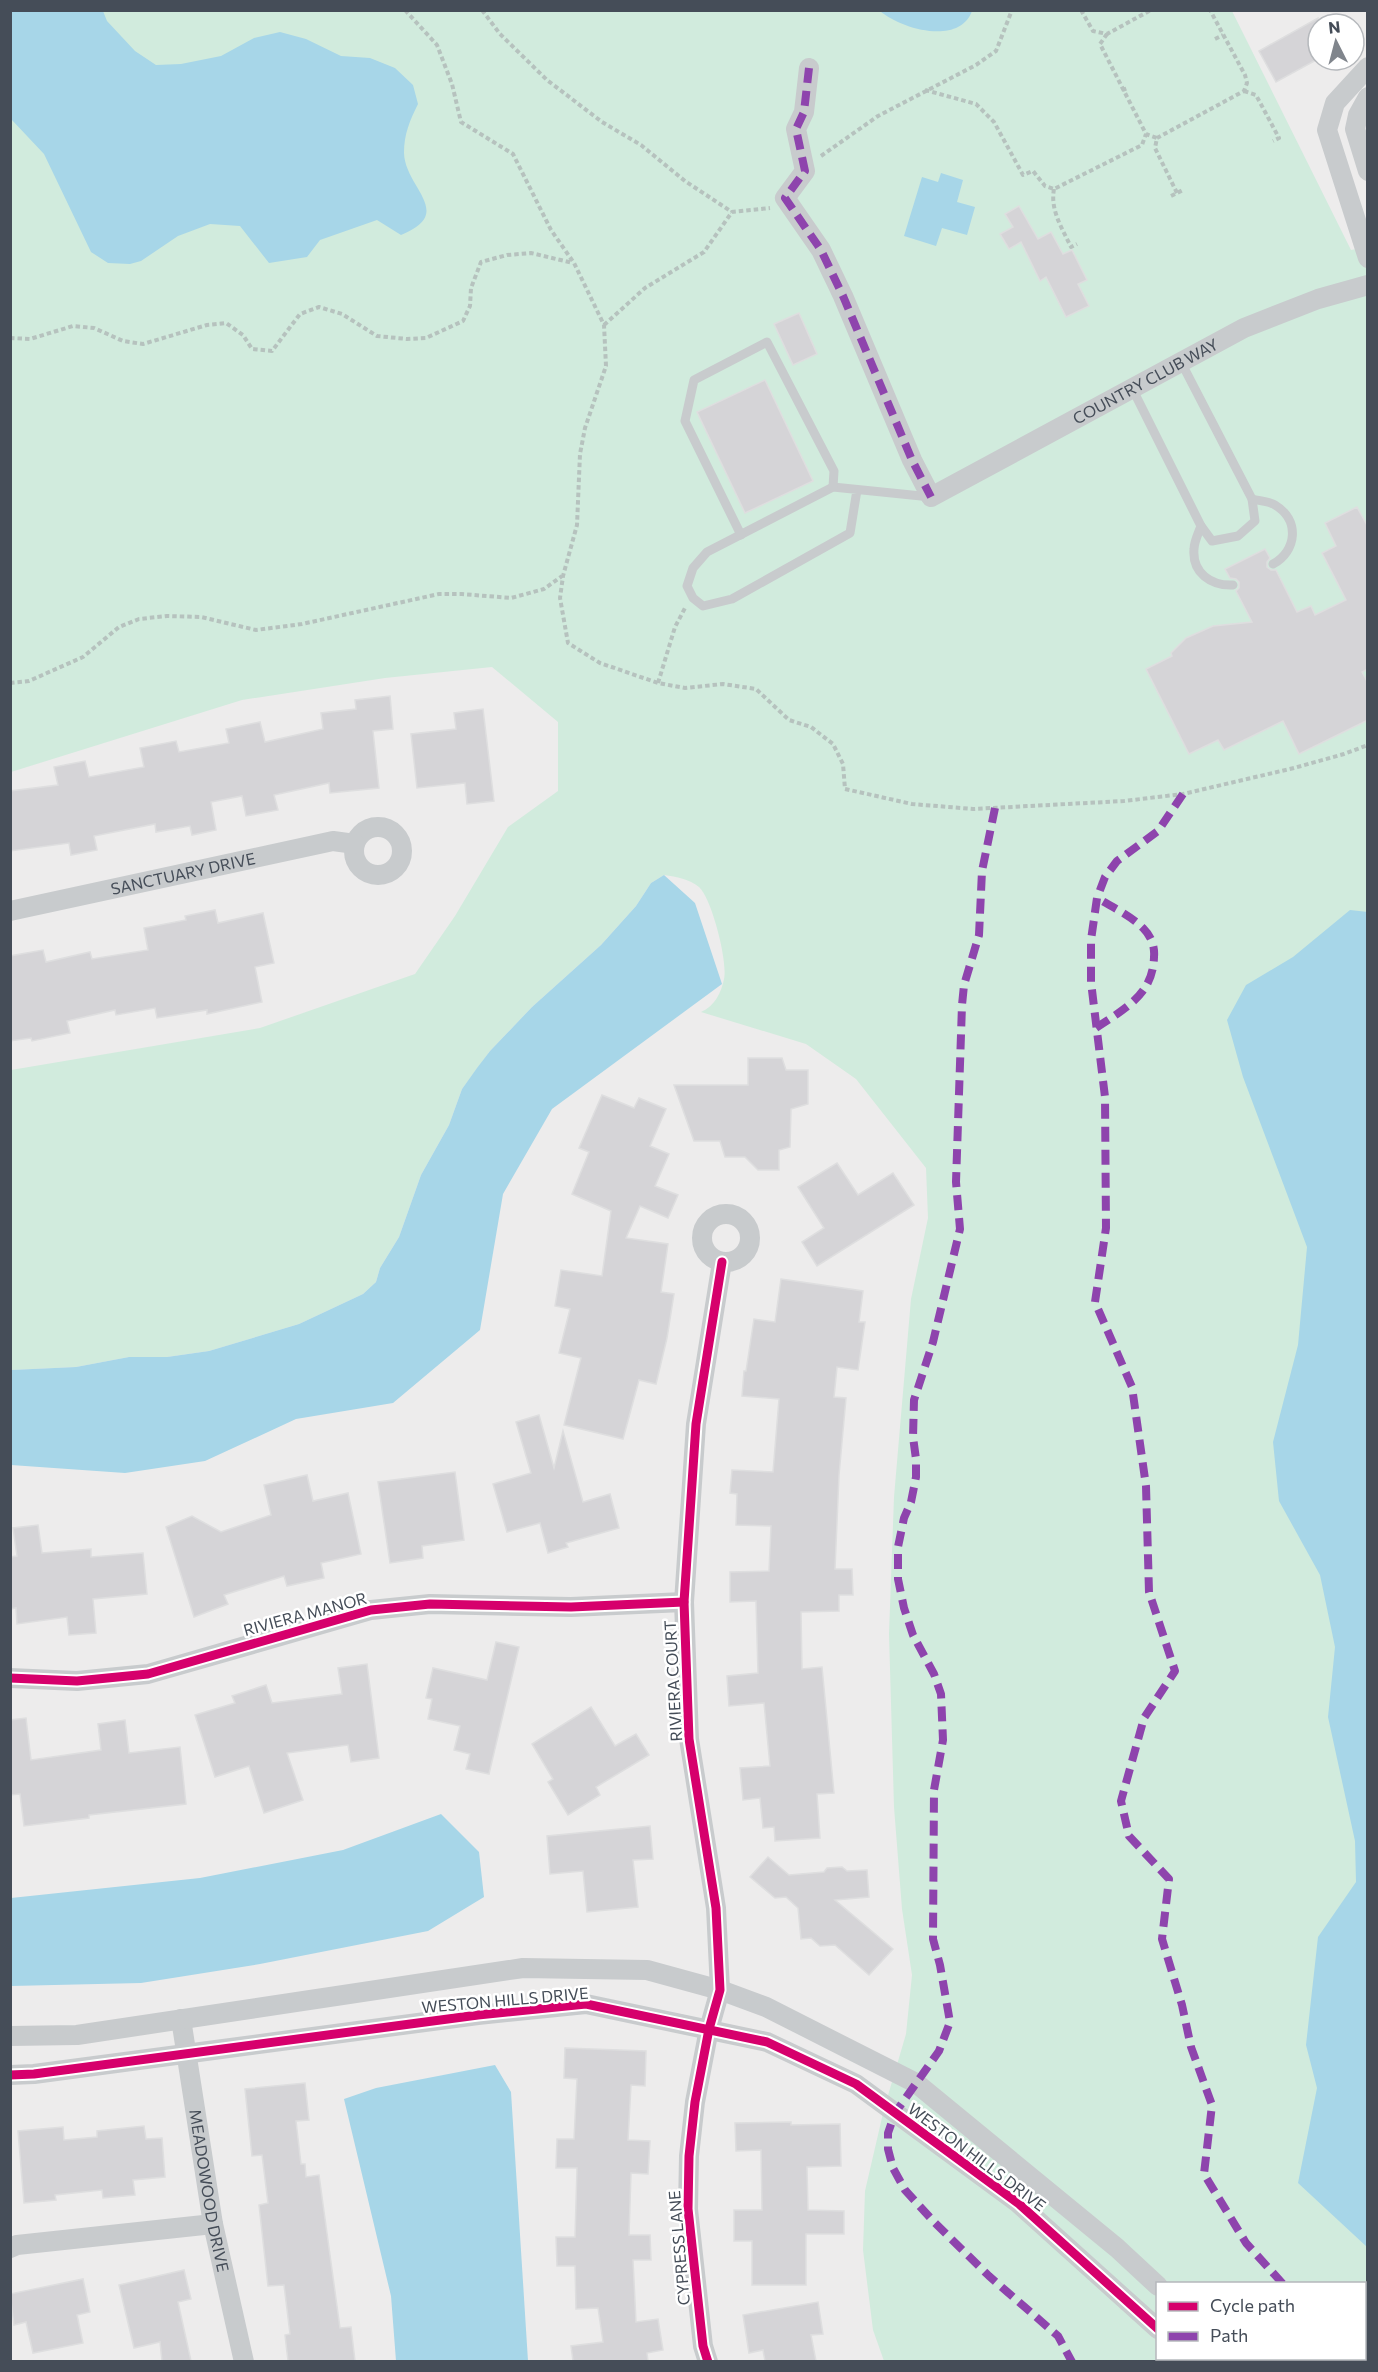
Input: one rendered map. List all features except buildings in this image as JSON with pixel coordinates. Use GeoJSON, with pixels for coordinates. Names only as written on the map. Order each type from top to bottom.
{"type":"FeatureCollection","features":[{"type":"Feature","properties":{"kind":"street"},"geometry":{"type":"LineString","coordinates":[[1368,67],[1335,103],[1327,130],[1368,258]]}},
{"type":"Feature","properties":{"kind":"street"},"geometry":{"type":"LineString","coordinates":[[809,68],[804,112],[796,129],[805,171],[785,198],[821,250],[843,296],[912,459],[931,497]]}},
{"type":"Feature","properties":{"kind":"street"},"geometry":{"type":"LineString","coordinates":[[1337,100],[1364,104],[1355,129],[1368,171]]}},
{"type":"Feature","properties":{"kind":"street","name":"COUNTRY CLUB WAY"},"geometry":{"type":"LineString","coordinates":[[931,497],[1244,328],[1318,299],[1368,285]]}},
{"type":"Feature","properties":{"kind":"street","name":"SANCTUARY DRIVE"},"geometry":{"type":"LineString","coordinates":[[10,911],[333,841],[355,844]]}},
{"type":"Feature","properties":{"kind":"street","name":"RIVIERA COURT"},"geometry":{"type":"LineString","coordinates":[[720,1990],[716,1908],[689,1739],[684,1602],[696,1424],[722,1262]]}},
{"type":"Feature","properties":{"kind":"street","name":"RIVIERA MANOR"},"geometry":{"type":"LineString","coordinates":[[10,1678],[77,1681],[147,1674],[371,1610],[430,1604],[571,1607],[684,1602]]}},
{"type":"Feature","properties":{"kind":"street","name":"WESTON HILLS DRIVE"},"geometry":{"type":"LineString","coordinates":[[10,2037],[77,2035],[523,1968],[647,1970],[720,1990],[766,2007],[916,2083],[1117,2248],[1156,2284]]}},
{"type":"Feature","properties":{"kind":"street","name":"CYPRESS LANE"},"geometry":{"type":"LineString","coordinates":[[708,2361],[703,2346],[688,2209],[688,2156],[694,2102],[709,2029],[720,1990]]}},
{"type":"Feature","properties":{"kind":"street","name":"WESTON HILLS DRIVE"},"geometry":{"type":"LineString","coordinates":[[10,2074],[33,2074],[478,2015],[586,2004],[709,2029],[767,2042],[856,2084],[1018,2204],[1156,2327]]}},
{"type":"Feature","properties":{"kind":"street","name":"MEADOWOOD DRIVE"},"geometry":{"type":"LineString","coordinates":[[182,2019],[213,2224],[244,2361]]}},
{"type":"Feature","properties":{"kind":"street"},"geometry":{"type":"LineString","coordinates":[[10,2248],[17,2245],[213,2224]]}},
{"type":"Feature","properties":{"kind":"lane"},"geometry":{"type":"LineString","coordinates":[[741,535],[685,421],[694,380],[767,342],[834,471],[833,487]]}},
{"type":"Feature","properties":{"kind":"lane"},"geometry":{"type":"LineString","coordinates":[[1132,388],[1201,526],[1212,541],[1238,536],[1255,520],[1252,499],[1181,362]]}},
{"type":"Feature","properties":{"kind":"lane"},"geometry":{"type":"LineString","coordinates":[[857,490],[850,533],[732,598],[703,606],[693,598],[687,586],[693,568],[707,552],[833,487],[931,497]]}},
{"type":"Feature","properties":{"kind":"lane"},"geometry":{"type":"LineString","coordinates":[[1252,499],[1274,504],[1287,514],[1293,530],[1290,547],[1273,564]]}},
{"type":"Feature","properties":{"kind":"lane"},"geometry":{"type":"LineString","coordinates":[[1201,526],[1194,547],[1194,562],[1203,576],[1212,582],[1233,585]]}},
{"type":"Feature","properties":{"kind":"path"},"geometry":{"type":"LineString","coordinates":[[405,10],[437,45],[452,84],[460,122],[513,154],[551,230],[574,263],[604,325],[606,366],[585,428],[580,454],[577,525],[562,576],[560,598],[568,643],[600,663],[658,683],[685,688],[723,684],[756,689],[789,720],[811,727],[833,744],[843,764],[845,789],[912,804],[973,809],[1124,801],[1183,794],[1294,768],[1368,745]]}},
{"type":"Feature","properties":{"kind":"path"},"geometry":{"type":"LineString","coordinates":[[482,10],[500,34],[547,80],[602,122],[641,145],[685,180],[732,212],[759,211],[775,207],[785,198]]}},
{"type":"Feature","properties":{"kind":"path"},"geometry":{"type":"LineString","coordinates":[[805,171],[825,152],[878,116],[976,65],[996,51],[1012,10]]}},
{"type":"Feature","properties":{"kind":"path"},"geometry":{"type":"LineString","coordinates":[[1081,10],[1093,31],[1107,34]]}},
{"type":"Feature","properties":{"kind":"path"},"geometry":{"type":"LineString","coordinates":[[1151,10],[1107,34],[1100,44],[1146,134],[1157,138],[1245,91],[1247,83],[1245,75],[1210,10]]}},
{"type":"Feature","properties":{"kind":"path"},"geometry":{"type":"LineString","coordinates":[[1215,39],[1223,35]]}},
{"type":"Feature","properties":{"kind":"path"},"geometry":{"type":"LineString","coordinates":[[1122,90],[1128,88]]}},
{"type":"Feature","properties":{"kind":"path"},"geometry":{"type":"LineString","coordinates":[[925,90],[976,104],[994,122],[1023,175],[1033,171],[1045,186],[1054,189],[1142,145],[1146,134]]}},
{"type":"Feature","properties":{"kind":"path"},"geometry":{"type":"LineString","coordinates":[[1245,91],[1256,95],[1278,138],[1273,141]]}},
{"type":"Feature","properties":{"kind":"path"},"geometry":{"type":"LineString","coordinates":[[1157,138],[1155,148],[1177,193]]}},
{"type":"Feature","properties":{"kind":"path"},"geometry":{"type":"LineString","coordinates":[[1054,189],[1051,202],[1056,215],[1071,247],[1077,244]]}},
{"type":"Feature","properties":{"kind":"path"},"geometry":{"type":"LineString","coordinates":[[1171,196],[1183,190]]}},
{"type":"Feature","properties":{"kind":"path"},"geometry":{"type":"LineString","coordinates":[[604,325],[645,288],[704,252],[732,212]]}},
{"type":"Feature","properties":{"kind":"path"},"geometry":{"type":"LineString","coordinates":[[10,338],[30,339],[73,326],[94,328],[123,341],[143,344],[207,325],[226,323],[243,335],[252,349],[272,351],[300,314],[319,307],[342,314],[377,336],[426,338],[463,321],[470,306],[471,288],[481,262],[507,255],[531,253],[574,263]]}},
{"type":"Feature","properties":{"kind":"path"},"geometry":{"type":"LineString","coordinates":[[10,684],[29,681],[84,657],[119,627],[139,620],[166,616],[201,617],[256,630],[302,624],[439,594],[511,598],[544,589],[562,576]]}},
{"type":"Feature","properties":{"kind":"path"},"geometry":{"type":"LineString","coordinates":[[658,683],[675,627],[687,604],[693,598]]}},
{"type":"Feature","properties":{"kind":"green space"},"geometry":{"type":"Polygon","coordinates":[[[11,11],[1232,11],[1351,250],[1367,247],[1367,2361],[884,2361],[873,2330],[863,2250],[865,2191],[884,2109],[906,2034],[912,1975],[902,1909],[894,1807],[889,1634],[894,1497],[911,1299],[928,1218],[926,1168],[856,1079],[806,1044],[701,1012],[717,998],[725,971],[714,917],[704,894],[695,884],[664,875],[651,883],[636,906],[601,945],[532,1007],[490,1051],[462,1089],[449,1125],[421,1175],[399,1237],[380,1268],[376,1282],[363,1294],[299,1324],[209,1351],[167,1357],[129,1357],[76,1367],[11,1370],[11,1070],[260,1028],[415,974],[455,916],[508,827],[558,791],[558,722],[492,667],[385,678],[242,700],[11,772],[11,11]]]}},
{"type":"Feature","properties":{"kind":"water"},"geometry":{"type":"Polygon","coordinates":[[[11,10],[103,11],[107,21],[135,51],[156,65],[181,64],[221,56],[254,38],[280,32],[306,39],[341,56],[370,58],[395,68],[413,85],[418,104],[408,127],[404,153],[406,166],[424,199],[425,218],[417,227],[401,235],[377,220],[320,240],[307,257],[269,263],[240,226],[210,224],[178,236],[141,261],[130,264],[108,263],[91,252],[44,154],[11,119],[11,10]]]}},
{"type":"Feature","properties":{"kind":"water"},"geometry":{"type":"Polygon","coordinates":[[[880,11],[972,11],[965,22],[955,28],[929,31],[901,24],[880,11]]]}},
{"type":"Feature","properties":{"kind":"water"},"geometry":{"type":"Polygon","coordinates":[[[941,173],[963,180],[957,202],[975,207],[967,235],[942,228],[936,246],[904,236],[922,177],[938,182],[941,173]]]}},
{"type":"Feature","properties":{"kind":"water"},"geometry":{"type":"Polygon","coordinates":[[[664,875],[695,903],[722,984],[552,1109],[503,1194],[480,1330],[393,1403],[296,1419],[205,1461],[125,1473],[11,1465],[11,1370],[76,1367],[129,1357],[167,1357],[209,1351],[299,1324],[363,1294],[376,1282],[380,1268],[399,1237],[421,1175],[449,1125],[462,1089],[477,1068],[532,1007],[601,945],[636,906],[651,883],[664,875]]]}},
{"type":"Feature","properties":{"kind":"water"},"geometry":{"type":"Polygon","coordinates":[[[1350,910],[1368,912],[1367,2247],[1298,2183],[1317,2088],[1306,2045],[1318,1937],[1356,1882],[1355,1841],[1328,1717],[1335,1647],[1320,1575],[1279,1501],[1273,1442],[1298,1345],[1307,1247],[1243,1077],[1227,1020],[1246,985],[1293,957],[1350,910]]]}},
{"type":"Feature","properties":{"kind":"water"},"geometry":{"type":"Polygon","coordinates":[[[441,1814],[479,1852],[484,1897],[428,1931],[260,1964],[141,1983],[11,1986],[11,1898],[200,1878],[343,1850],[441,1814]]]}},
{"type":"Feature","properties":{"kind":"water"},"geometry":{"type":"Polygon","coordinates":[[[495,2065],[511,2092],[528,2361],[396,2361],[391,2296],[344,2099],[376,2088],[495,2065]]]}},
{"type":"Feature","properties":{"kind":"marked path"},"geometry":{"type":"LineString","coordinates":[[809,68],[804,112],[796,129],[805,171],[785,198],[821,250],[843,296],[912,460],[931,497]]}},
{"type":"Feature","properties":{"kind":"marked path"},"geometry":{"type":"LineString","coordinates":[[1183,794],[1158,831],[1117,861],[1105,877],[1097,898],[1091,940],[1091,982],[1105,1097],[1106,1228],[1095,1302],[1132,1387],[1146,1486],[1149,1592],[1175,1671],[1144,1718],[1121,1801],[1129,1836],[1169,1879],[1162,1939],[1182,2005],[1191,2047],[1212,2105],[1204,2174],[1246,2243],[1281,2282]]}},
{"type":"Feature","properties":{"kind":"marked path"},"geometry":{"type":"LineString","coordinates":[[995,808],[982,871],[979,935],[964,985],[962,1005],[956,1182],[960,1229],[933,1342],[914,1400],[913,1437],[916,1477],[898,1547],[898,1579],[904,1608],[913,1635],[934,1674],[941,1694],[943,1740],[934,1790],[933,1939],[950,2022],[939,2051],[895,2113],[888,2133],[888,2149],[893,2168],[905,2190],[989,2276],[1058,2336],[1072,2362]]}},
{"type":"Feature","properties":{"kind":"marked path"},"geometry":{"type":"LineString","coordinates":[[1096,1028],[1135,1000],[1143,991],[1152,970],[1154,953],[1152,941],[1138,923],[1097,898]]}},
{"type":"Feature","properties":{"kind":"cycle path"},"geometry":{"type":"LineString","coordinates":[[708,2362],[703,2346],[688,2209],[689,2156],[695,2102],[709,2029],[720,1990],[716,1908],[689,1739],[684,1602],[696,1424],[722,1262]]}},
{"type":"Feature","properties":{"kind":"cycle path"},"geometry":{"type":"LineString","coordinates":[[10,1678],[77,1681],[148,1674],[371,1610],[430,1604],[571,1607],[684,1602]]}},
{"type":"Feature","properties":{"kind":"cycle path"},"geometry":{"type":"LineString","coordinates":[[10,2075],[34,2074],[478,2015],[586,2004],[767,2042],[856,2084],[1018,2203],[1156,2327]]}}]}
